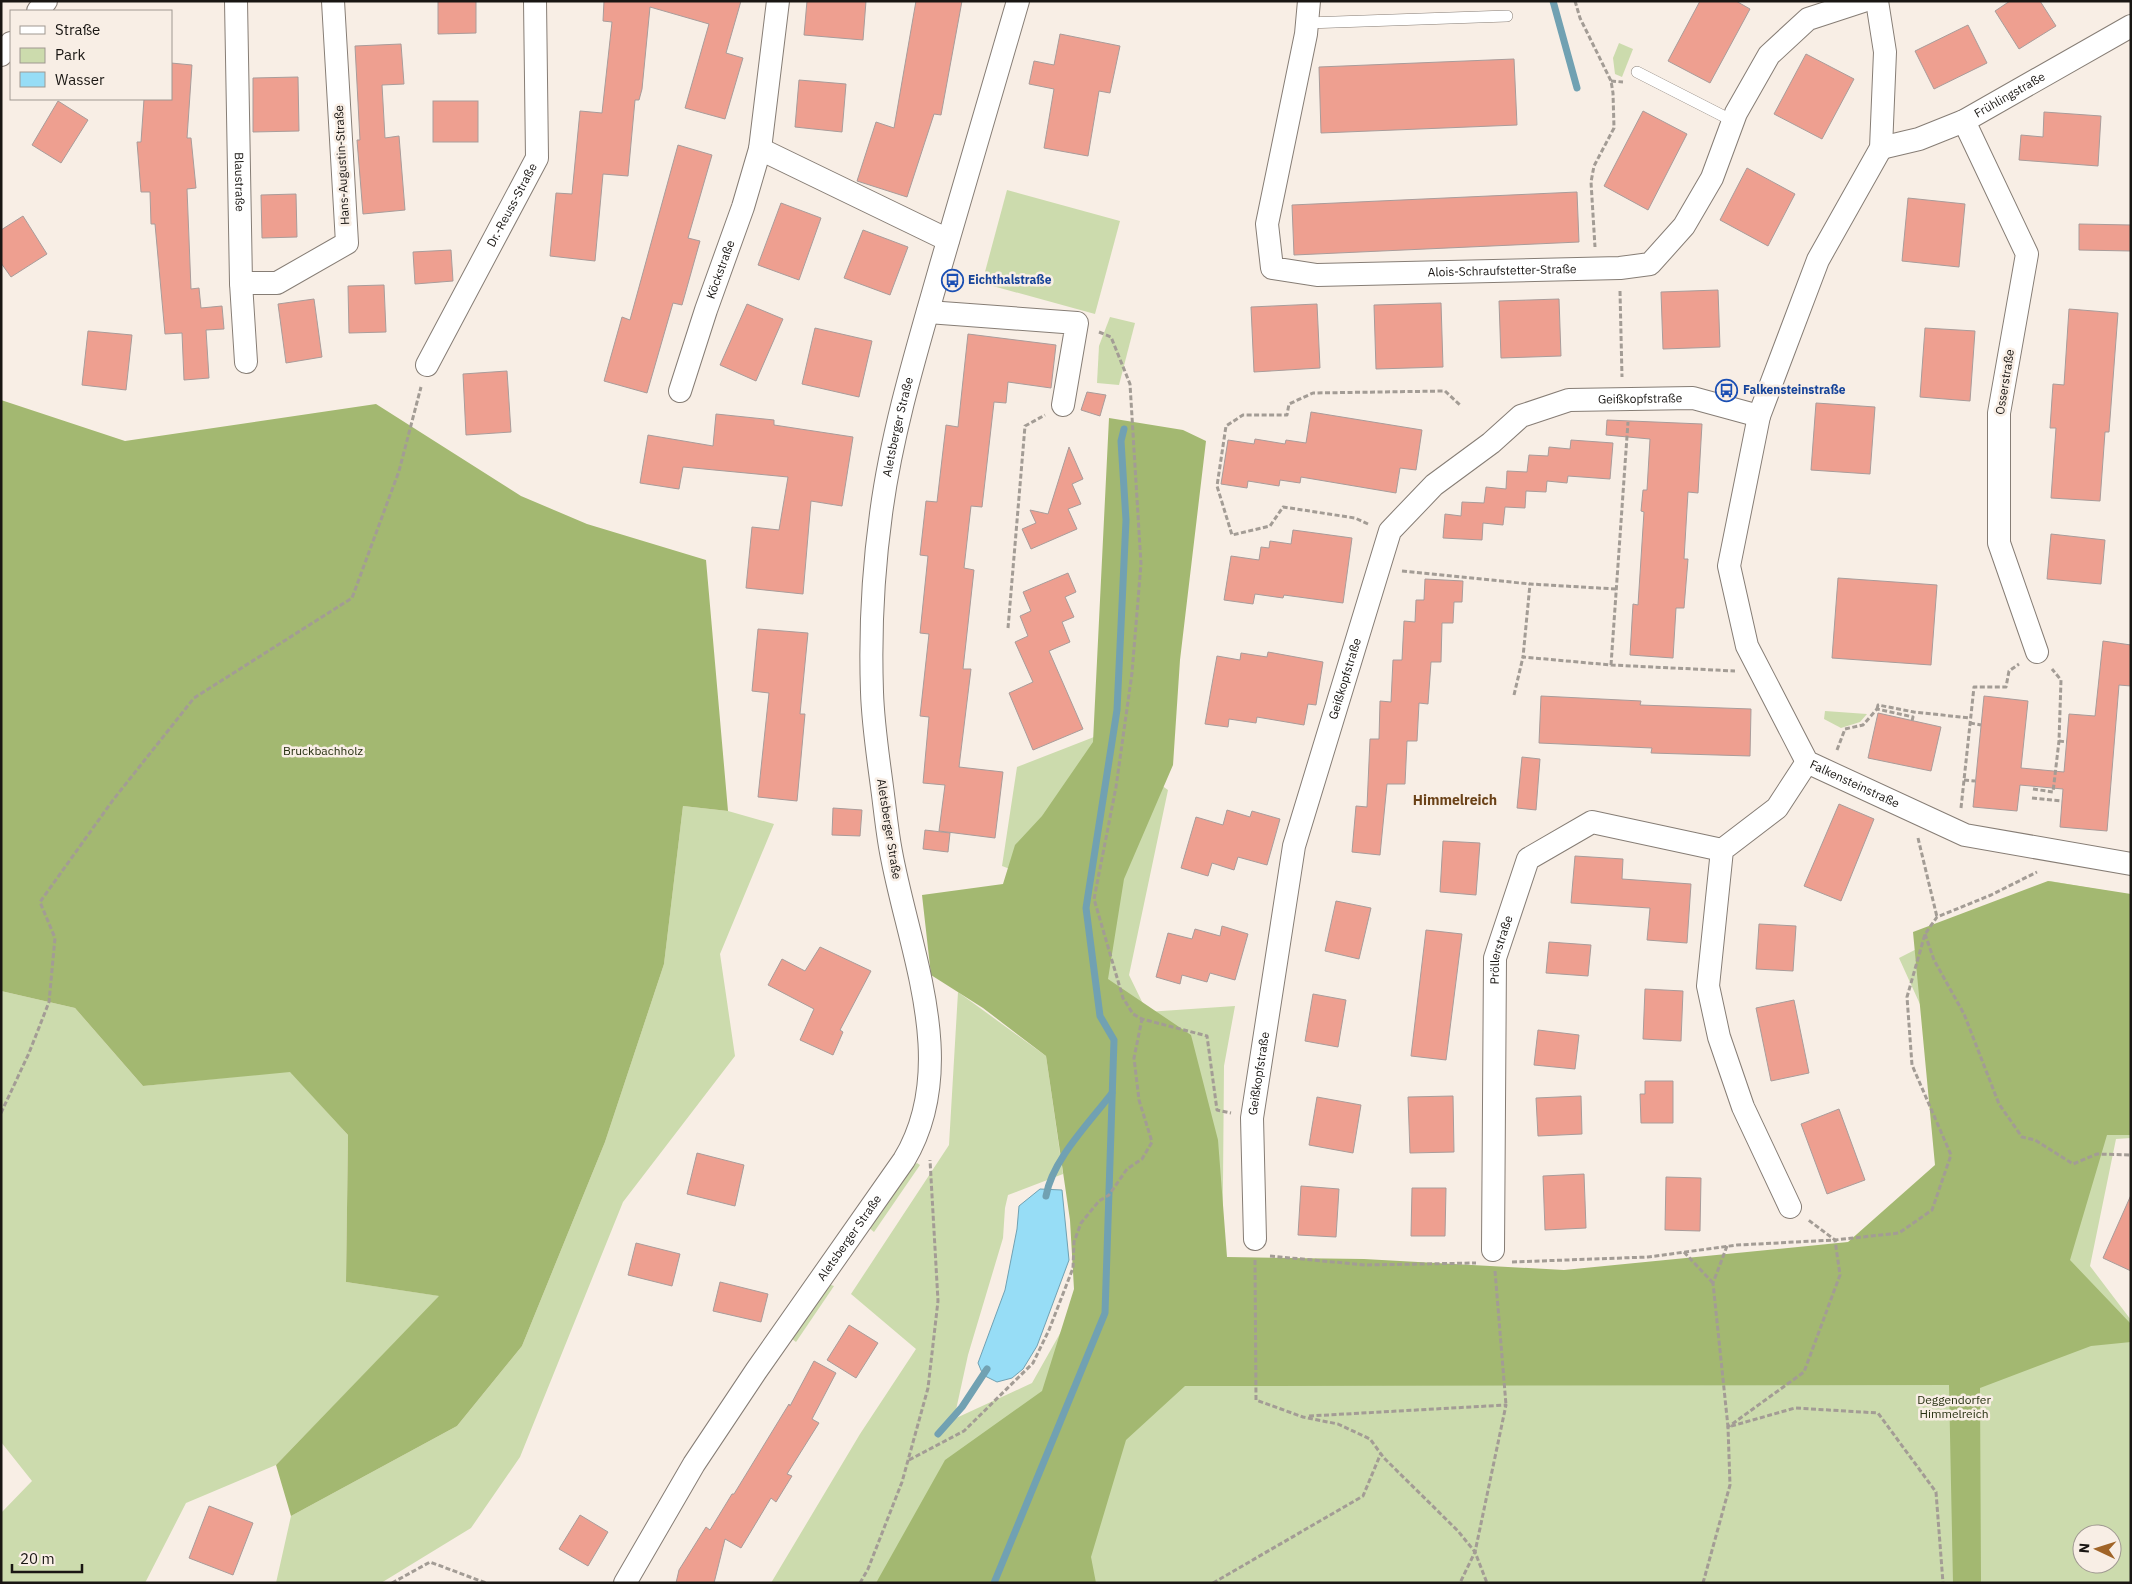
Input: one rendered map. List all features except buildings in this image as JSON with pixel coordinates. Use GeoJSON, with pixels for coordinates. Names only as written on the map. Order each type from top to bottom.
{"type":"FeatureCollection","features":[{"type":"Feature","properties":{"kind":"street","name":"Blaustraße"},"geometry":{"type":"LineString","coordinates":[[236,1],[241,283],[246,362]]}},
{"type":"Feature","properties":{"kind":"street","name":"Hans-Augustin-Straße"},"geometry":{"type":"LineString","coordinates":[[241,283],[277,283],[347,243],[334,1]]}},
{"type":"Feature","properties":{"kind":"street","name":"Dr.-Reuss-Straße"},"geometry":{"type":"LineString","coordinates":[[427,365],[538,158],[535,1]]}},
{"type":"Feature","properties":{"kind":"street","name":"Köckstraße"},"geometry":{"type":"LineString","coordinates":[[680,391],[706,310],[743,207],[760,149],[772,65],[778,1]]}},
{"type":"Feature","properties":{"kind":"street","name":"Aletsberger Straße"},"geometry":{"type":"LineString","coordinates":[[625,1583],[704,1449],[756,1371],[904,1160],[914,1144],[922,1118],[929,1085],[930,1060],[925,1000],[890,849],[875,733],[872,692],[872,627],[881,513],[896,436],[928,312],[1018,1]]}},
{"type":"Feature","properties":{"kind":"street","name":"Alois-Schraufstetter-Straße"},"geometry":{"type":"LineString","coordinates":[[1308,12],[1267,224],[1272,268],[1317,275],[1620,268],[1650,264],[1684,226],[1712,178],[1733,121],[1769,55],[1808,19],[1863,1]]}},
{"type":"Feature","properties":{"kind":"street","name":"Falkensteinstraße"},"geometry":{"type":"LineString","coordinates":[[1877,1],[1885,52],[1881,148],[1818,260],[1759,416],[1729,566],[1748,646],[1807,762],[1965,835],[2131,864]]}},
{"type":"Feature","properties":{"kind":"street","name":"Frühlingstraße"},"geometry":{"type":"LineString","coordinates":[[1881,148],[1919,139],[1964,121],[2131,26]]}},
{"type":"Feature","properties":{"kind":"street"},"geometry":{"type":"LineString","coordinates":[[1,55],[10,44]]}},
{"type":"Feature","properties":{"kind":"street","name":"Osserstraße"},"geometry":{"type":"LineString","coordinates":[[1964,121],[2027,254],[1999,413],[1999,543],[2037,652]]}},
{"type":"Feature","properties":{"kind":"street"},"geometry":{"type":"LineString","coordinates":[[760,149],[948,240]]}},
{"type":"Feature","properties":{"kind":"street"},"geometry":{"type":"LineString","coordinates":[[928,312],[1078,323],[1063,405]]}},
{"type":"Feature","properties":{"kind":"street","name":"Geißkopfstraße"},"geometry":{"type":"LineString","coordinates":[[1255,1247],[1252,1118],[1294,846],[1390,534],[1434,485],[1491,443],[1521,416],[1569,400],[1693,398],[1759,416]]}},
{"type":"Feature","properties":{"kind":"street"},"geometry":{"type":"LineString","coordinates":[[1790,1207],[1743,1107],[1719,1037],[1708,986],[1722,850],[1777,808],[1807,762]]}},
{"type":"Feature","properties":{"kind":"street","name":"Pröllerstraße"},"geometry":{"type":"LineString","coordinates":[[1494,1257],[1494,958],[1528,859],[1592,822],[1722,850]]}},
{"type":"Feature","properties":{"kind":"lane"},"geometry":{"type":"LineString","coordinates":[[1308,12],[1507,16]]}},
{"type":"Feature","properties":{"kind":"lane"},"geometry":{"type":"LineString","coordinates":[[1636,72],[1733,121]]}},
{"type":"Feature","properties":{"kind":"path"},"geometry":{"type":"LineString","coordinates":[[1575,1],[1580,18],[1611,81],[1612,93],[1614,128],[1594,166],[1591,182],[1597,268]]}},
{"type":"Feature","properties":{"kind":"path"},"geometry":{"type":"LineString","coordinates":[[1611,665],[1626,399],[1620,268]]}},
{"type":"Feature","properties":{"kind":"path"},"geometry":{"type":"LineString","coordinates":[[1078,323],[1111,338],[1130,384],[1141,564],[1132,673],[1116,787],[1094,899],[1115,976],[1123,998],[1133,1014],[1142,1019],[1207,1036],[1217,1110]]}},
{"type":"Feature","properties":{"kind":"path"},"geometry":{"type":"LineString","coordinates":[[1,1113],[29,1054],[49,1002],[55,938],[40,902],[113,800],[194,698],[352,598],[399,470],[427,365]]}},
{"type":"Feature","properties":{"kind":"path"},"geometry":{"type":"LineString","coordinates":[[1390,534],[1355,518],[1282,507],[1270,526],[1232,535],[1217,486],[1226,426],[1243,415],[1287,415],[1289,404],[1313,393],[1445,391],[1461,406]]}},
{"type":"Feature","properties":{"kind":"path"},"geometry":{"type":"LineString","coordinates":[[1008,628],[1024,426]]}},
{"type":"Feature","properties":{"kind":"path"},"geometry":{"type":"LineString","coordinates":[[1379,568],[1530,584],[1616,589]]}},
{"type":"Feature","properties":{"kind":"path"},"geometry":{"type":"LineString","coordinates":[[1514,695],[1523,657],[1530,584]]}},
{"type":"Feature","properties":{"kind":"path"},"geometry":{"type":"LineString","coordinates":[[2033,789],[2054,792],[2059,741],[2061,680],[2037,652]]}},
{"type":"Feature","properties":{"kind":"path"},"geometry":{"type":"LineString","coordinates":[[1523,657],[1611,665],[1760,672]]}},
{"type":"Feature","properties":{"kind":"path"},"geometry":{"type":"LineString","coordinates":[[1961,808],[1974,687],[2006,688],[2009,671]]}},
{"type":"Feature","properties":{"kind":"path"},"geometry":{"type":"LineString","coordinates":[[1828,771],[1845,728],[1863,725],[1877,710],[1878,705],[1914,712],[1970,718]]}},
{"type":"Feature","properties":{"kind":"path"},"geometry":{"type":"LineString","coordinates":[[1877,710],[1913,717],[1912,721]]}},
{"type":"Feature","properties":{"kind":"path"},"geometry":{"type":"LineString","coordinates":[[1970,723],[1981,725]]}},
{"type":"Feature","properties":{"kind":"path"},"geometry":{"type":"LineString","coordinates":[[2059,741],[2067,742]]}},
{"type":"Feature","properties":{"kind":"path"},"geometry":{"type":"LineString","coordinates":[[1964,780],[1975,781]]}},
{"type":"Feature","properties":{"kind":"path"},"geometry":{"type":"LineString","coordinates":[[2032,798],[2062,801]]}},
{"type":"Feature","properties":{"kind":"path"},"geometry":{"type":"LineString","coordinates":[[1911,810],[1937,918]]}},
{"type":"Feature","properties":{"kind":"path"},"geometry":{"type":"LineString","coordinates":[[1487,1583],[1475,1552],[1458,1531],[1370,1440],[1338,1424],[1303,1417],[1256,1400],[1255,1247],[1365,1265],[1494,1257],[1648,1257],[1727,1246],[1835,1240],[1899,1233],[1932,1210],[1951,1155],[1912,1065],[1907,997],[1925,934],[1937,918],[2020,881],[2068,854]]}},
{"type":"Feature","properties":{"kind":"path"},"geometry":{"type":"LineString","coordinates":[[1925,934],[1934,960],[1964,1014],[1999,1104],[2022,1137],[2034,1140],[2073,1164],[2097,1154],[2131,1154]]}},
{"type":"Feature","properties":{"kind":"path"},"geometry":{"type":"LineString","coordinates":[[909,1460],[964,1431],[1033,1363],[1049,1330],[1073,1268],[1074,1242],[1081,1223],[1099,1201],[1109,1195],[1127,1169],[1142,1159],[1152,1142],[1138,1100],[1134,1058],[1142,1019]]}},
{"type":"Feature","properties":{"kind":"path"},"geometry":{"type":"LineString","coordinates":[[860,1583],[872,1560],[902,1482],[928,1388],[938,1301],[931,1164],[929,1157]]}},
{"type":"Feature","properties":{"kind":"path"},"geometry":{"type":"LineString","coordinates":[[1728,1427],[1804,1372],[1840,1276],[1835,1240],[1790,1207]]}},
{"type":"Feature","properties":{"kind":"path"},"geometry":{"type":"LineString","coordinates":[[1704,1583],[1730,1485],[1728,1427],[1713,1282],[1727,1246]]}},
{"type":"Feature","properties":{"kind":"path"},"geometry":{"type":"LineString","coordinates":[[1684,1252],[1713,1282]]}},
{"type":"Feature","properties":{"kind":"path"},"geometry":{"type":"LineString","coordinates":[[1460,1583],[1475,1552],[1506,1405],[1494,1257]]}},
{"type":"Feature","properties":{"kind":"path"},"geometry":{"type":"LineString","coordinates":[[1303,1417],[1506,1405]]}},
{"type":"Feature","properties":{"kind":"path"},"geometry":{"type":"LineString","coordinates":[[1728,1427],[1795,1408],[1878,1412],[1936,1492],[1943,1583]]}},
{"type":"Feature","properties":{"kind":"path"},"geometry":{"type":"LineString","coordinates":[[1213,1583],[1362,1496],[1381,1453]]}},
{"type":"Feature","properties":{"kind":"path"},"geometry":{"type":"LineString","coordinates":[[392,1583],[430,1562],[486,1583]]}},
{"type":"Feature","properties":{"kind":"green space"},"geometry":{"type":"Polygon","coordinates":[[[1619,43],[1633,49],[1622,77],[1615,74],[1613,58],[1619,43]]]}},
{"type":"Feature","properties":{"kind":"green space"},"geometry":{"type":"Polygon","coordinates":[[[1007,190],[1120,221],[1095,314],[982,283],[1007,190]]]}},
{"type":"Feature","properties":{"kind":"green space"},"geometry":{"type":"Polygon","coordinates":[[[1110,317],[1135,323],[1119,385],[1097,383],[1099,346],[1110,317]]]}},
{"type":"Feature","properties":{"kind":"green space","name":"Bruckbachholz"},"geometry":{"type":"Polygon","coordinates":[[[1,400],[125,441],[376,404],[521,496],[587,524],[706,560],[728,811],[683,806],[664,964],[605,1142],[522,1346],[457,1426],[291,1516],[276,1465],[439,1296],[346,1282],[348,1135],[290,1072],[143,1086],[75,1008],[1,991],[1,400]]]}},
{"type":"Feature","properties":{"kind":"green space"},"geometry":{"type":"Polygon","coordinates":[[[1109,418],[1183,430],[1206,441],[1180,660],[1173,765],[1124,879],[1108,979],[1191,1035],[1218,1140],[1227,1257],[1364,1259],[1564,1270],[1848,1242],[1935,1165],[1913,932],[2048,881],[2131,894],[2131,1135],[2107,1135],[2070,1260],[2131,1324],[2131,1342],[2091,1346],[1980,1388],[1981,1583],[1953,1583],[1949,1385],[1185,1386],[1126,1440],[1091,1557],[1096,1583],[876,1583],[945,1460],[1042,1391],[1074,1289],[1070,1220],[1046,1056],[983,1008],[931,975],[922,895],[1003,884],[1015,845],[1042,816],[1093,742],[1109,418]]]}},
{"type":"Feature","properties":{"kind":"green space"},"geometry":{"type":"Polygon","coordinates":[[[1825,711],[1867,714],[1860,722],[1841,728],[1824,719],[1825,711]]]}},
{"type":"Feature","properties":{"kind":"green space","name":"Deggendorfer Himmelreich"},"geometry":{"type":"Polygon","coordinates":[[[1094,737],[1168,790],[1129,975],[1147,1012],[1235,1006],[1224,1066],[1222,1299],[1820,1286],[1983,1143],[1899,958],[2050,881],[2131,895],[2131,1138],[2116,1139],[2090,1266],[2131,1320],[2131,1583],[771,1583],[860,1434],[916,1349],[851,1294],[949,1145],[958,992],[1046,1056],[1063,1174],[1008,1195],[1003,1238],[968,1355],[954,1419],[1032,1383],[1084,1291],[1055,886],[1002,866],[1017,767],[1094,737]]]}},
{"type":"Feature","properties":{"kind":"green space"},"geometry":{"type":"Polygon","coordinates":[[[683,806],[728,811],[774,824],[720,954],[735,1056],[623,1202],[520,1457],[471,1528],[381,1583],[276,1583],[291,1516],[457,1426],[522,1346],[605,1142],[664,964],[683,806]]]}},
{"type":"Feature","properties":{"kind":"green space"},"geometry":{"type":"Polygon","coordinates":[[[1,991],[75,1008],[143,1086],[290,1071],[348,1135],[346,1282],[440,1296],[276,1465],[186,1503],[145,1583],[1,1583],[1,1513],[32,1481],[1,1442],[1,991]]]}},
{"type":"Feature","properties":{"kind":"green space"},"geometry":{"type":"Polygon","coordinates":[[[917,1163],[920,1165],[874,1232],[868,1227],[910,1167],[917,1163]]]}},
{"type":"Feature","properties":{"kind":"green space"},"geometry":{"type":"Polygon","coordinates":[[[828,1284],[834,1286],[796,1342],[791,1338],[828,1284]]]}},
{"type":"Feature","properties":{"kind":"water"},"geometry":{"type":"Polygon","coordinates":[[[1040,1189],[1062,1190],[1069,1260],[1037,1346],[1023,1369],[1012,1378],[997,1382],[983,1375],[978,1363],[1005,1290],[1017,1229],[1019,1206],[1040,1189]]]}},
{"type":"Feature","properties":{"kind":"waterway"},"geometry":{"type":"LineString","coordinates":[[1553,1],[1577,88]]}},
{"type":"Feature","properties":{"kind":"waterway"},"geometry":{"type":"LineString","coordinates":[[994,1583],[1105,1313],[1114,1040],[1100,1016],[1086,908],[1117,710],[1126,520],[1121,441],[1124,429]]}},
{"type":"Feature","properties":{"kind":"waterway"},"geometry":{"type":"LineString","coordinates":[[1046,1196],[1050,1182],[1064,1155],[1112,1093]]}},
{"type":"Feature","properties":{"kind":"waterway"},"geometry":{"type":"LineString","coordinates":[[938,1434],[962,1407],[987,1369]]}},
{"type":"Feature","properties":{"kind":"place","name":"Eichthalstraße"},"geometry":{"type":"Point","coordinates":[952,280]}},
{"type":"Feature","properties":{"kind":"place","name":"Falkensteinstraße"},"geometry":{"type":"Point","coordinates":[1727,390]}},
{"type":"Feature","properties":{"kind":"district","name":"Himmelreich"},"geometry":{"type":"Point","coordinates":[1455,800]}}]}
